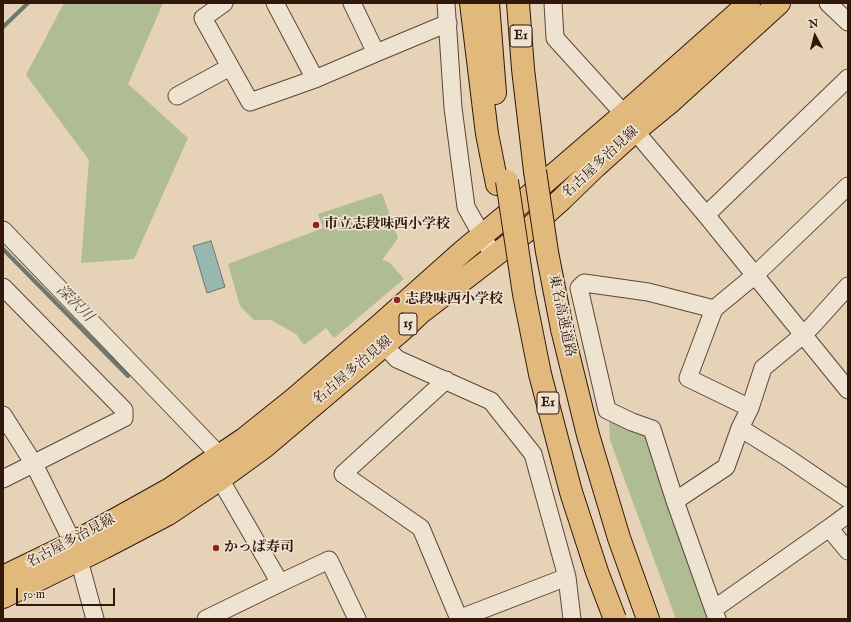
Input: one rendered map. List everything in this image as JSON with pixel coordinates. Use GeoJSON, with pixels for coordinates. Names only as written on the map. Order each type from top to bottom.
{"type":"FeatureCollection","features":[{"type":"Feature","properties":{"kind":"main road"},"geometry":{"type":"LineString","coordinates":[[471,3],[487,134],[502,182]]}},
{"type":"Feature","properties":{"kind":"main road","name":"E1"},"geometry":{"type":"LineString","coordinates":[[488,3],[502,182],[503,214],[524,294],[540,374],[571,492],[597,572],[615,619]]}},
{"type":"Feature","properties":{"kind":"main road","name":"東名高速道路"},"geometry":{"type":"LineString","coordinates":[[518,3],[523,69],[534,171],[547,252],[562,328],[588,435],[619,538],[648,619]]}},
{"type":"Feature","properties":{"kind":"main road"},"geometry":{"type":"LineString","coordinates":[[523,69],[525,3]]}},
{"type":"Feature","properties":{"kind":"main road","name":"名古屋多治見線"},"geometry":{"type":"LineString","coordinates":[[3,578],[76,551],[168,514],[220,479],[264,446],[426,309],[524,233],[562,199],[629,122],[749,3]]}},
{"type":"Feature","properties":{"kind":"main road","name":"名古屋多治見線"},"geometry":{"type":"LineString","coordinates":[[3,597],[76,551],[220,456],[249,435],[300,394],[482,236],[629,122],[668,104],[779,3]]}},
{"type":"Feature","properties":{"kind":"street"},"geometry":{"type":"LineString","coordinates":[[224,3],[203,18],[250,102],[315,79],[448,23]]}},
{"type":"Feature","properties":{"kind":"street"},"geometry":{"type":"LineString","coordinates":[[275,3],[315,79]]}},
{"type":"Feature","properties":{"kind":"street"},"geometry":{"type":"LineString","coordinates":[[352,3],[376,53]]}},
{"type":"Feature","properties":{"kind":"street"},"geometry":{"type":"LineString","coordinates":[[446,3],[453,108],[466,207],[494,257]]}},
{"type":"Feature","properties":{"kind":"street"},"geometry":{"type":"LineString","coordinates":[[553,3],[555,38],[629,122],[848,390]]}},
{"type":"Feature","properties":{"kind":"street"},"geometry":{"type":"LineString","coordinates":[[828,3],[848,22]]}},
{"type":"Feature","properties":{"kind":"street"},"geometry":{"type":"LineString","coordinates":[[177,96],[230,67]]}},
{"type":"Feature","properties":{"kind":"street"},"geometry":{"type":"LineString","coordinates":[[706,215],[848,78]]}},
{"type":"Feature","properties":{"kind":"street"},"geometry":{"type":"LineString","coordinates":[[750,408],[688,378],[714,309],[754,276],[848,186]]}},
{"type":"Feature","properties":{"kind":"street"},"geometry":{"type":"LineString","coordinates":[[3,230],[220,456]]}},
{"type":"Feature","properties":{"kind":"street"},"geometry":{"type":"LineString","coordinates":[[714,309],[648,292],[584,283],[579,288],[606,410],[652,429],[675,501],[716,614],[848,514]]}},
{"type":"Feature","properties":{"kind":"street"},"geometry":{"type":"LineString","coordinates":[[675,501],[726,467],[740,428],[750,408],[763,368],[803,335],[848,286]]}},
{"type":"Feature","properties":{"kind":"street"},"geometry":{"type":"LineString","coordinates":[[3,287],[124,410],[124,418],[3,479]]}},
{"type":"Feature","properties":{"kind":"street"},"geometry":{"type":"LineString","coordinates":[[384,345],[397,358],[492,401],[533,454],[567,577],[572,619]]}},
{"type":"Feature","properties":{"kind":"street"},"geometry":{"type":"LineString","coordinates":[[446,380],[342,474],[421,528],[458,619],[567,577]]}},
{"type":"Feature","properties":{"kind":"street"},"geometry":{"type":"LineString","coordinates":[[3,415],[34,464],[76,551],[95,619]]}},
{"type":"Feature","properties":{"kind":"street"},"geometry":{"type":"LineString","coordinates":[[740,428],[785,456],[848,499]]}},
{"type":"Feature","properties":{"kind":"street"},"geometry":{"type":"LineString","coordinates":[[220,479],[280,582]]}},
{"type":"Feature","properties":{"kind":"street"},"geometry":{"type":"LineString","coordinates":[[829,528],[848,551]]}},
{"type":"Feature","properties":{"kind":"street"},"geometry":{"type":"LineString","coordinates":[[206,619],[280,582],[329,560],[357,619]]}},
{"type":"Feature","properties":{"kind":"green space"},"geometry":{"type":"Polygon","coordinates":[[[64,3],[163,3],[128,84],[188,138],[134,259],[81,263],[89,160],[26,75],[64,3]]]}},
{"type":"Feature","properties":{"kind":"green space"},"geometry":{"type":"Polygon","coordinates":[[[382,193],[398,238],[382,260],[389,262],[404,279],[334,338],[326,328],[304,345],[296,334],[271,320],[254,320],[240,306],[228,264],[323,228],[318,214],[382,193]]]}},
{"type":"Feature","properties":{"kind":"green space"},"geometry":{"type":"Polygon","coordinates":[[[609,422],[640,431],[649,437],[710,619],[676,619],[610,440],[609,422]]]}},
{"type":"Feature","properties":{"kind":"water"},"geometry":{"type":"Polygon","coordinates":[[[211,241],[225,287],[207,293],[193,246],[211,241]]]}},
{"type":"Feature","properties":{"kind":"waterway","name":"深沢川"},"geometry":{"type":"LineString","coordinates":[[3,27],[28,3]]}},
{"type":"Feature","properties":{"kind":"waterway","name":"深沢川"},"geometry":{"type":"LineString","coordinates":[[3,249],[128,376]]}},
{"type":"Feature","properties":{"kind":"place","name":"市立志段味西小学校"},"geometry":{"type":"Point","coordinates":[316,225]}},
{"type":"Feature","properties":{"kind":"place","name":"志段味西小学校"},"geometry":{"type":"Point","coordinates":[397,300]}},
{"type":"Feature","properties":{"kind":"place","name":"かっぱ寿司"},"geometry":{"type":"Point","coordinates":[216,548]}}]}
